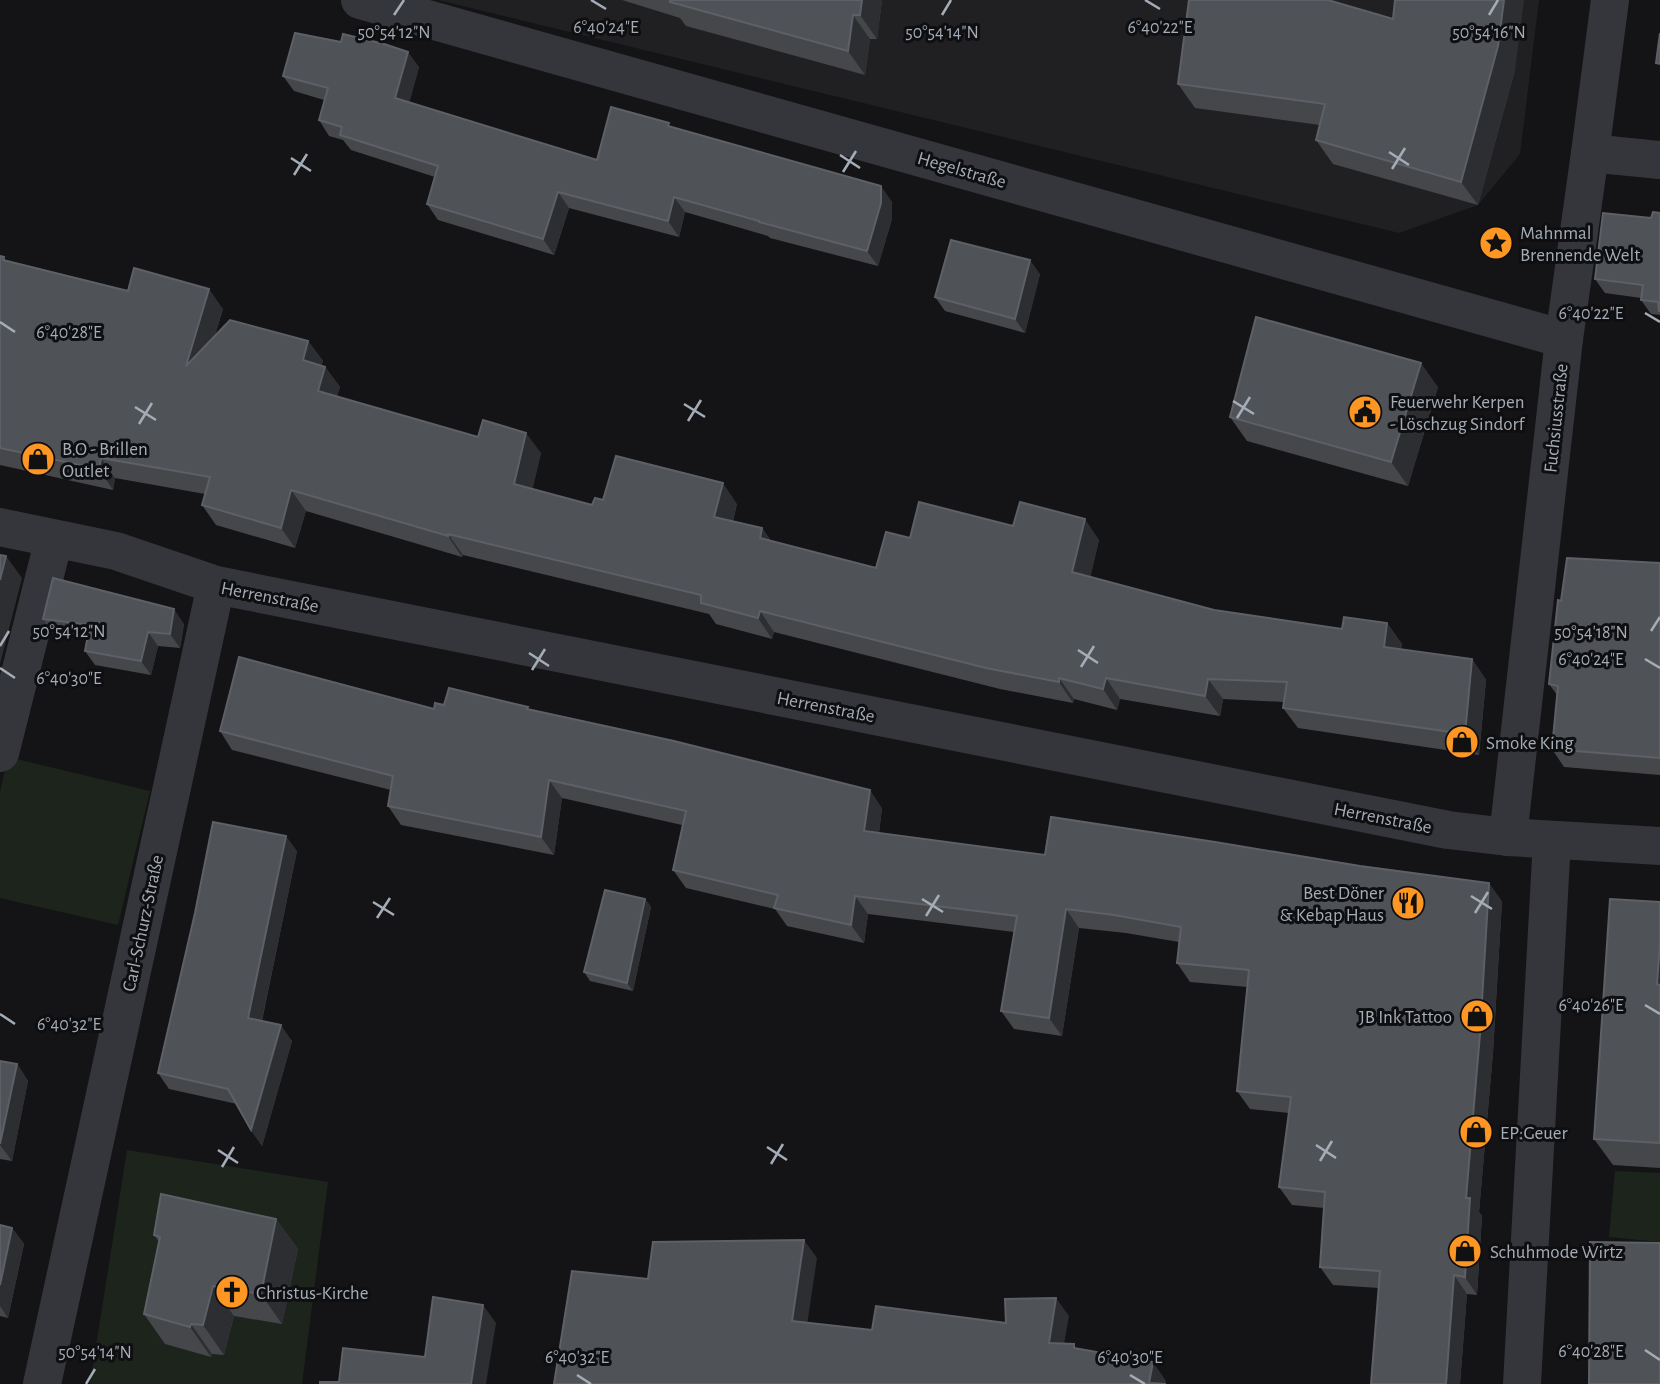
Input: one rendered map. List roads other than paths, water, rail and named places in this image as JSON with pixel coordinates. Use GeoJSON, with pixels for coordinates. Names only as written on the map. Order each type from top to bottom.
{"type":"FeatureCollection","features":[{"type":"Feature","properties":{"kind":"street","name":"Hegelstraße"},"geometry":{"type":"LineString","coordinates":[[360,0],[1564,339]]}},
{"type":"Feature","properties":{"kind":"street","name":"Fuchsiusstraße"},"geometry":{"type":"LineString","coordinates":[[1508,837],[1564,339],[1610,0]]}},
{"type":"Feature","properties":{"kind":"street"},"geometry":{"type":"LineString","coordinates":[[1590,153],[1660,160]]}},
{"type":"Feature","properties":{"kind":"street","name":"Herrenstraße"},"geometry":{"type":"LineString","coordinates":[[0,527],[117,551],[216,585],[1434,827],[1508,837],[1660,846]]}},
{"type":"Feature","properties":{"kind":"street"},"geometry":{"type":"LineString","coordinates":[[0,752],[54,539]]}},
{"type":"Feature","properties":{"kind":"street","name":"Carl-Schurz-Straße"},"geometry":{"type":"LineString","coordinates":[[42,1384],[216,585]]}},
{"type":"Feature","properties":{"kind":"street"},"geometry":{"type":"LineString","coordinates":[[1522,1384],[1552,840]]}},
{"type":"Feature","properties":{"kind":"place","name":"Mahnmal Brennende Welt"},"geometry":{"type":"Point","coordinates":[1496,243]}},
{"type":"Feature","properties":{"kind":"place","name":"Feuerwehr Kerpen - Löschzug Sindorf"},"geometry":{"type":"Point","coordinates":[1365,412]}},
{"type":"Feature","properties":{"kind":"place","name":"B.O - Brillen Outlet"},"geometry":{"type":"Point","coordinates":[38,459]}},
{"type":"Feature","properties":{"kind":"place","name":"Smoke King"},"geometry":{"type":"Point","coordinates":[1462,742]}},
{"type":"Feature","properties":{"kind":"place","name":"Best Döner & Kebap Haus"},"geometry":{"type":"Point","coordinates":[1408,903]}},
{"type":"Feature","properties":{"kind":"place","name":"JB Ink Tattoo"},"geometry":{"type":"Point","coordinates":[1477,1016]}},
{"type":"Feature","properties":{"kind":"place","name":"EP:Geuer"},"geometry":{"type":"Point","coordinates":[1476,1132]}},
{"type":"Feature","properties":{"kind":"place","name":"Schuhmode Wirtz"},"geometry":{"type":"Point","coordinates":[1465,1251]}},
{"type":"Feature","properties":{"kind":"place","name":"Christus-Kirche"},"geometry":{"type":"Point","coordinates":[232,1292]}}]}
